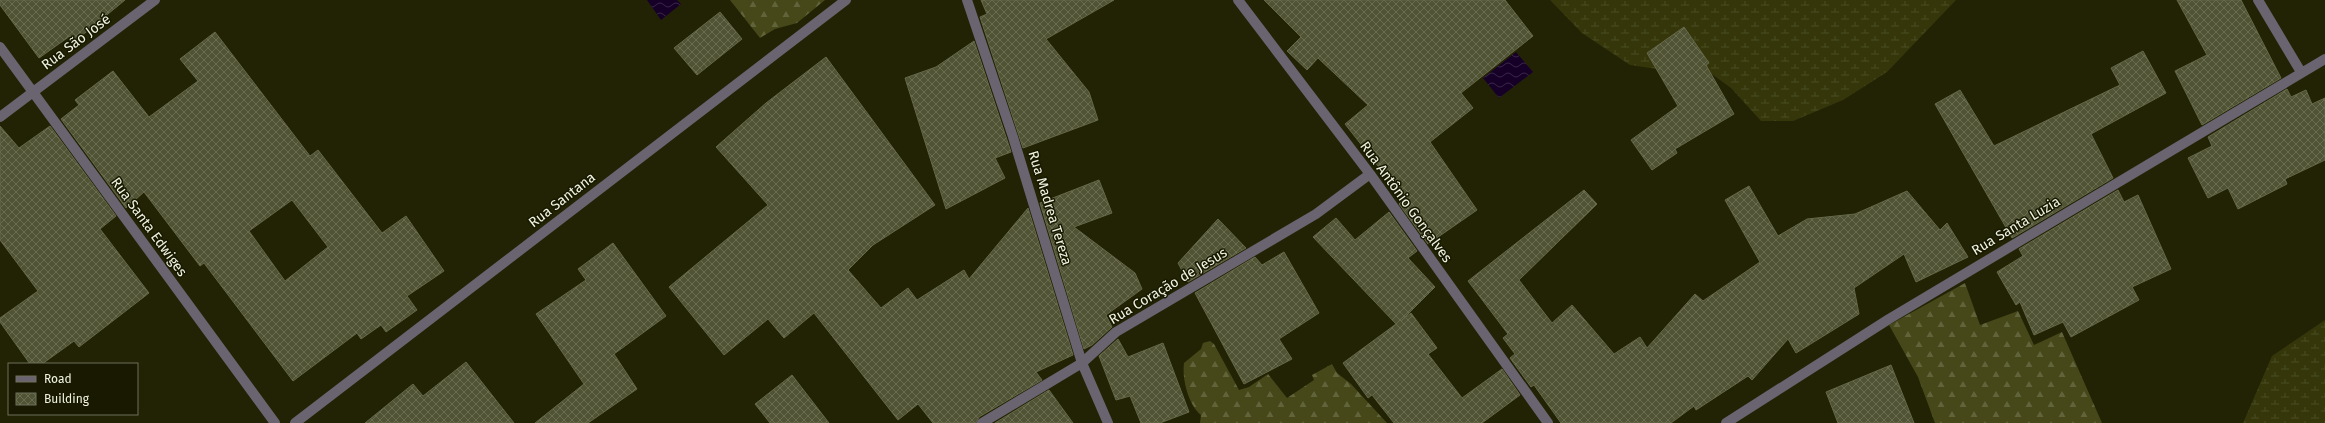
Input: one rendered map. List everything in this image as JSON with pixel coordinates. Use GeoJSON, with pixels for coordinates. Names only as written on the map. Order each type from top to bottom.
{"type":"FeatureCollection","features":[{"type":"Feature","properties":{"kind":"street","name":"Rua São José"},"geometry":{"type":"LineString","coordinates":[[0,117],[155,0]]}},
{"type":"Feature","properties":{"kind":"street","name":"Rua Santana"},"geometry":{"type":"LineString","coordinates":[[295,423],[846,0]]}},
{"type":"Feature","properties":{"kind":"street","name":"Rua Madrea Tereza"},"geometry":{"type":"LineString","coordinates":[[967,0],[1013,137],[1082,363],[1108,423]]}},
{"type":"Feature","properties":{"kind":"street","name":"Rua Antônio Gonçalves"},"geometry":{"type":"LineString","coordinates":[[1238,0],[1370,174],[1548,423]]}},
{"type":"Feature","properties":{"kind":"street"},"geometry":{"type":"LineString","coordinates":[[2258,0],[2301,72]]}},
{"type":"Feature","properties":{"kind":"street","name":"Rua Santa Edwiges"},"geometry":{"type":"LineString","coordinates":[[0,47],[275,423]]}},
{"type":"Feature","properties":{"kind":"street","name":"Rua Santa Luzia"},"geometry":{"type":"LineString","coordinates":[[1726,423],[1896,315],[2325,59]]}},
{"type":"Feature","properties":{"kind":"street","name":"Rua Coração de Jesus"},"geometry":{"type":"LineString","coordinates":[[982,423],[1082,363],[1116,332],[1316,214],[1370,174]]}},
{"type":"Feature","properties":{"kind":"green space"},"geometry":{"type":"Polygon","coordinates":[[[730,0],[825,0],[797,23],[775,29],[760,38],[730,0]]]}},
{"type":"Feature","properties":{"kind":"green space"},"geometry":{"type":"Polygon","coordinates":[[[1550,0],[1956,0],[1887,72],[1843,100],[1793,121],[1761,121],[1731,88],[1698,64],[1664,70],[1630,65],[1582,33],[1550,0]]]}},
{"type":"Feature","properties":{"kind":"green space"},"geometry":{"type":"Polygon","coordinates":[[[1965,283],[1980,325],[2018,311],[2034,345],[2062,332],[2102,423],[1935,423],[1918,377],[1889,325],[1965,283]]]}},
{"type":"Feature","properties":{"kind":"green space"},"geometry":{"type":"Polygon","coordinates":[[[2325,320],[2325,423],[2243,423],[2272,356],[2325,320]]]}},
{"type":"Feature","properties":{"kind":"green space"},"geometry":{"type":"Polygon","coordinates":[[[1210,341],[1214,344],[1239,390],[1249,387],[1268,374],[1287,398],[1314,380],[1312,375],[1332,364],[1337,373],[1351,384],[1387,423],[1200,423],[1201,415],[1196,410],[1189,398],[1185,384],[1184,363],[1201,349],[1203,343],[1210,341]]]}},
{"type":"Feature","properties":{"kind":"water"},"geometry":{"type":"Polygon","coordinates":[[[647,0],[677,0],[681,4],[661,20],[647,0]]]}},
{"type":"Feature","properties":{"kind":"water"},"geometry":{"type":"Polygon","coordinates":[[[1516,52],[1533,72],[1499,98],[1483,78],[1516,52]]]}},
{"type":"Feature","properties":{"kind":"building"},"geometry":{"type":"Polygon","coordinates":[[[0,0],[125,0],[74,42],[70,36],[39,58],[0,5],[0,0]]]}},
{"type":"Feature","properties":{"kind":"building"},"geometry":{"type":"Polygon","coordinates":[[[981,0],[1114,0],[1046,39],[1089,92],[1098,120],[1023,148],[980,17],[987,14],[981,0]]]}},
{"type":"Feature","properties":{"kind":"building"},"geometry":{"type":"Polygon","coordinates":[[[1264,0],[1505,0],[1533,36],[1461,93],[1473,108],[1430,142],[1477,210],[1428,244],[1399,204],[1404,199],[1345,124],[1368,105],[1318,58],[1307,70],[1287,51],[1301,37],[1264,0]]]}},
{"type":"Feature","properties":{"kind":"building"},"geometry":{"type":"Polygon","coordinates":[[[2177,0],[2241,0],[2281,78],[2202,125],[2175,71],[2207,55],[2177,0]]]}},
{"type":"Feature","properties":{"kind":"building"},"geometry":{"type":"Polygon","coordinates":[[[720,12],[742,39],[697,75],[674,48],[720,12]]]}},
{"type":"Feature","properties":{"kind":"building"},"geometry":{"type":"Polygon","coordinates":[[[1684,27],[1709,63],[1706,65],[1734,114],[1675,149],[1677,153],[1652,170],[1631,140],[1678,106],[1647,53],[1684,27]]]}},
{"type":"Feature","properties":{"kind":"building"},"geometry":{"type":"Polygon","coordinates":[[[215,32],[310,156],[318,150],[382,233],[406,216],[444,271],[407,296],[417,310],[386,332],[381,325],[361,339],[357,333],[293,381],[204,263],[200,266],[144,192],[126,208],[61,119],[79,105],[75,100],[113,71],[149,117],[198,81],[180,59],[215,32]],[[292,200],[249,231],[285,281],[328,247],[292,200]]]}},
{"type":"Feature","properties":{"kind":"building"},"geometry":{"type":"Polygon","coordinates":[[[974,41],[1011,152],[995,158],[1005,178],[946,209],[905,78],[936,67],[974,41]]]}},
{"type":"Feature","properties":{"kind":"building"},"geometry":{"type":"Polygon","coordinates":[[[2143,51],[2166,93],[2091,134],[2113,178],[2012,238],[1935,104],[1960,90],[1994,146],[2120,85],[2111,68],[2143,51]]]}},
{"type":"Feature","properties":{"kind":"building"},"geometry":{"type":"Polygon","coordinates":[[[826,57],[935,205],[873,245],[848,270],[881,308],[908,288],[917,300],[964,270],[969,279],[1028,208],[1073,355],[1036,372],[1042,380],[979,417],[976,423],[933,423],[918,404],[898,420],[814,313],[784,338],[768,319],[724,355],[669,287],[768,205],[716,147],[766,103],[826,57]]]}},
{"type":"Feature","properties":{"kind":"building"},"geometry":{"type":"Polygon","coordinates":[[[2287,89],[2291,97],[2306,90],[2312,104],[2325,98],[2325,160],[2285,179],[2287,184],[2238,209],[2228,188],[2208,198],[2188,158],[2212,146],[2208,137],[2287,89]]]}},
{"type":"Feature","properties":{"kind":"building"},"geometry":{"type":"Polygon","coordinates":[[[0,126],[19,148],[50,126],[116,216],[100,229],[149,293],[79,347],[74,341],[43,363],[29,363],[0,322],[0,318],[38,291],[0,240],[0,126]]]}},
{"type":"Feature","properties":{"kind":"building"},"geometry":{"type":"Polygon","coordinates":[[[1099,180],[1112,213],[1074,227],[1135,273],[1142,289],[1106,315],[1112,327],[1092,345],[1084,349],[1040,203],[1099,180]]]}},
{"type":"Feature","properties":{"kind":"building"},"geometry":{"type":"Polygon","coordinates":[[[1749,186],[1778,236],[1807,219],[1855,214],[1907,191],[1940,230],[1947,223],[1968,257],[1916,282],[1904,254],[1854,288],[1859,314],[1796,353],[1788,339],[1752,380],[1748,376],[1696,410],[1694,406],[1671,423],[1561,423],[1534,385],[1531,387],[1510,358],[1515,354],[1503,338],[1508,334],[1468,281],[1584,190],[1597,204],[1519,280],[1552,323],[1572,305],[1614,354],[1640,337],[1647,348],[1695,294],[1703,301],[1760,262],[1725,200],[1749,186]]]}},
{"type":"Feature","properties":{"kind":"building"},"geometry":{"type":"Polygon","coordinates":[[[2118,190],[2124,202],[2138,195],[2171,269],[2132,287],[2139,300],[2071,337],[2063,322],[2034,335],[2020,302],[2016,305],[1997,272],[2023,256],[2019,249],[2118,190]]]}},
{"type":"Feature","properties":{"kind":"building"},"geometry":{"type":"Polygon","coordinates":[[[1389,212],[1417,251],[1408,258],[1435,287],[1401,321],[1411,313],[1437,348],[1428,354],[1462,398],[1502,369],[1520,395],[1482,423],[1394,423],[1372,395],[1368,398],[1343,363],[1396,324],[1313,237],[1336,218],[1355,240],[1389,212]]]}},
{"type":"Feature","properties":{"kind":"building"},"geometry":{"type":"Polygon","coordinates":[[[1218,219],[1246,248],[1188,282],[1178,263],[1218,219]]]}},
{"type":"Feature","properties":{"kind":"building"},"geometry":{"type":"Polygon","coordinates":[[[613,243],[666,316],[614,354],[637,389],[588,423],[535,423],[584,384],[536,314],[586,280],[578,269],[613,243]]]}},
{"type":"Feature","properties":{"kind":"building"},"geometry":{"type":"Polygon","coordinates":[[[1284,252],[1319,313],[1279,339],[1292,359],[1244,384],[1195,293],[1255,257],[1262,265],[1284,252]]]}},
{"type":"Feature","properties":{"kind":"building"},"geometry":{"type":"Polygon","coordinates":[[[1118,339],[1128,357],[1163,343],[1189,412],[1160,423],[1141,423],[1130,396],[1116,400],[1099,356],[1118,339]]]}},
{"type":"Feature","properties":{"kind":"building"},"geometry":{"type":"Polygon","coordinates":[[[466,362],[514,423],[365,423],[413,384],[423,396],[466,362]]]}},
{"type":"Feature","properties":{"kind":"building"},"geometry":{"type":"Polygon","coordinates":[[[1891,365],[1914,423],[1838,423],[1826,392],[1891,365]]]}},
{"type":"Feature","properties":{"kind":"building"},"geometry":{"type":"Polygon","coordinates":[[[792,375],[829,423],[770,423],[755,404],[792,375]]]}},
{"type":"Feature","properties":{"kind":"building"},"geometry":{"type":"Polygon","coordinates":[[[1049,390],[1073,423],[995,423],[1049,390]]]}}]}
